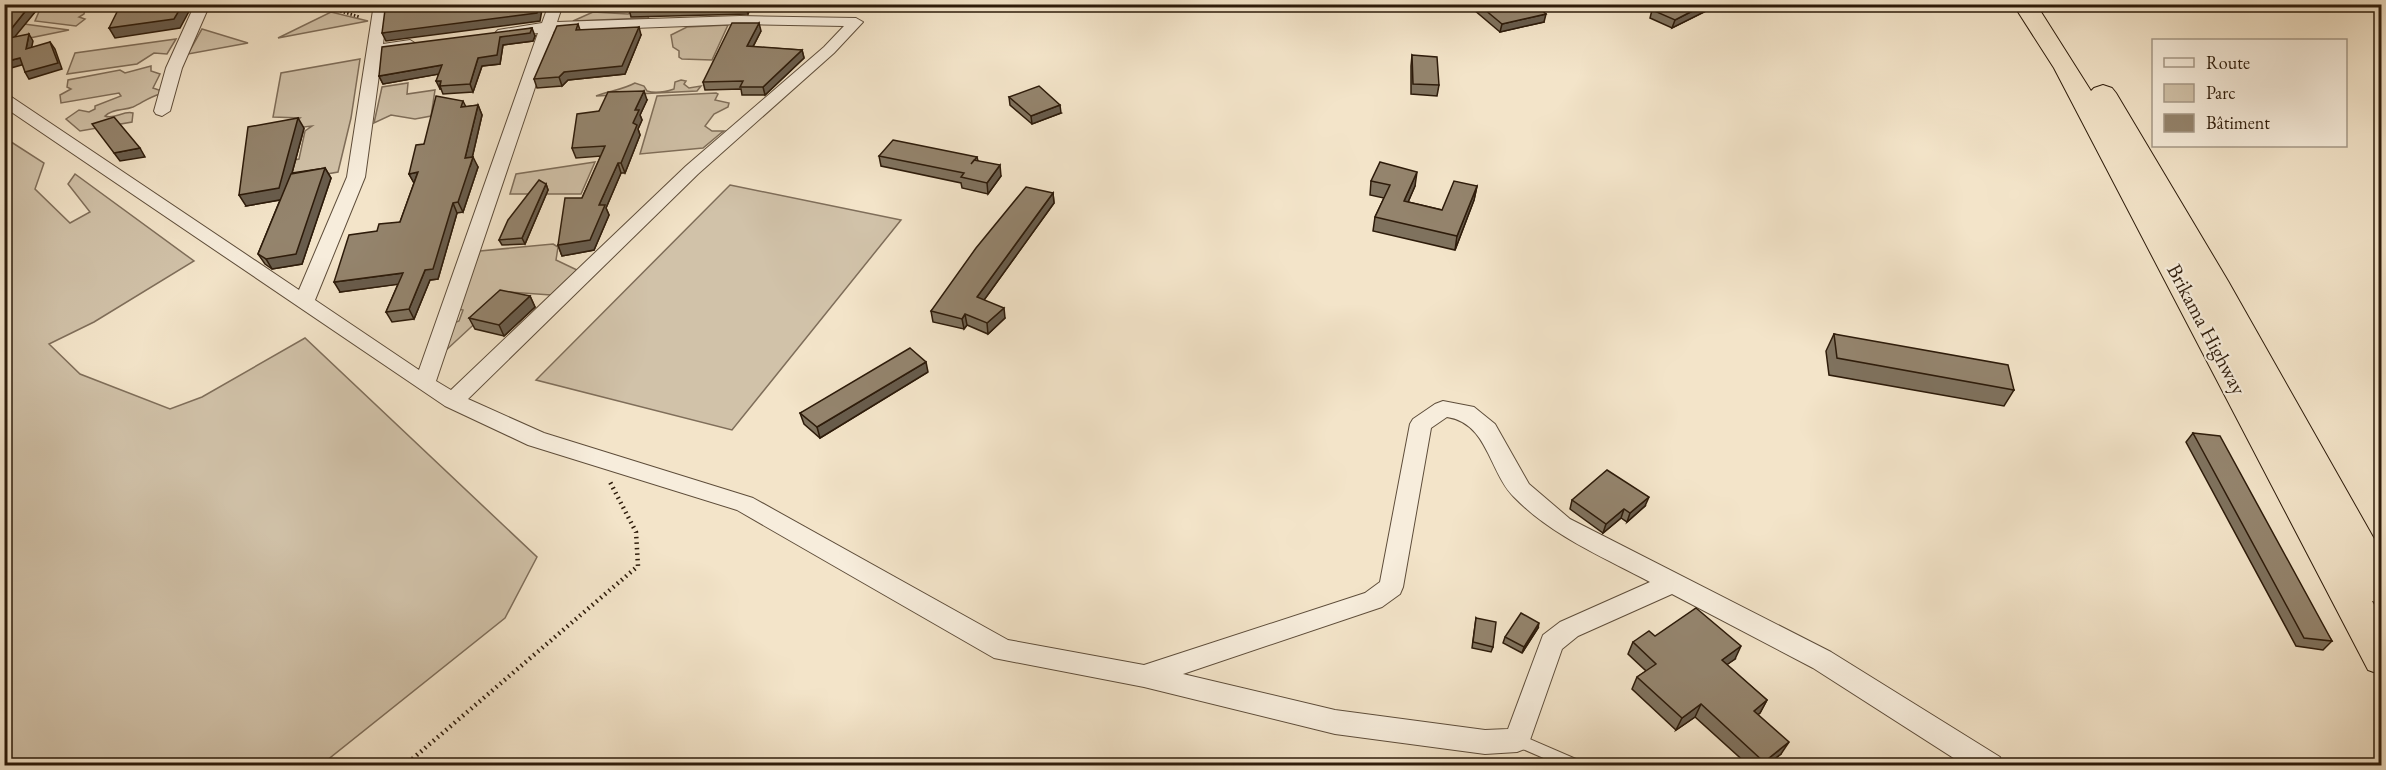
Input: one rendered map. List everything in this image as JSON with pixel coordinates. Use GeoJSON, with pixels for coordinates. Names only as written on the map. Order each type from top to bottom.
{"type":"FeatureCollection","features":[{"type":"Feature","properties":{"kind":"highway","name":"Brikama Highway"},"geometry":{"type":"LineString","coordinates":[[2024,4],[2066,69],[2382,658]]}},
{"type":"Feature","properties":{"kind":"highway","name":"Brikama Highway"},"geometry":{"type":"LineString","coordinates":[[2045,4],[2098,84],[2213,281],[2382,589]]}},
{"type":"Feature","properties":{"kind":"street"},"geometry":{"type":"LineString","coordinates":[[162,111],[174,68],[203,4]]}},
{"type":"Feature","properties":{"kind":"street"},"geometry":{"type":"LineString","coordinates":[[425,384],[556,4]]}},
{"type":"Feature","properties":{"kind":"street"},"geometry":{"type":"LineString","coordinates":[[807,20],[815,4]]}},
{"type":"Feature","properties":{"kind":"street"},"geometry":{"type":"LineString","coordinates":[[304,302],[356,177],[380,13]]}},
{"type":"Feature","properties":{"kind":"street"},"geometry":{"type":"LineString","coordinates":[[453,401],[692,170],[829,50],[856,22],[807,20],[549,27],[490,34]]}},
{"type":"Feature","properties":{"kind":"street"},"geometry":{"type":"LineString","coordinates":[[373,50],[420,44]]}},
{"type":"Feature","properties":{"kind":"street"},"geometry":{"type":"LineString","coordinates":[[4,99],[453,401],[536,439],[745,504],[1003,650],[1144,676],[1335,722],[1485,742],[1517,740],[1552,643],[1569,629],[1672,583]]}},
{"type":"Feature","properties":{"kind":"street"},"geometry":{"type":"LineString","coordinates":[[1144,676],[1373,600],[1391,587],[1421,424],[1443,409],[1466,412],[1488,430],[1505,465],[1521,490],[1562,525],[1822,660],[1990,765]]}},
{"type":"Feature","properties":{"kind":"lane"},"geometry":{"type":"LineString","coordinates":[[1517,740],[1577,765]]}},
{"type":"Feature","properties":{"kind":"path"},"geometry":{"type":"LineString","coordinates":[[318,4],[380,13]]}},
{"type":"Feature","properties":{"kind":"path"},"geometry":{"type":"LineString","coordinates":[[404,765],[638,566],[636,532],[599,460]]}},
{"type":"Feature","properties":{"kind":"green space"},"geometry":{"type":"Polygon","coordinates":[[[86,5],[84,14],[79,17],[85,19],[76,26],[35,21],[41,7],[86,5]]]}},
{"type":"Feature","properties":{"kind":"green space"},"geometry":{"type":"Polygon","coordinates":[[[654,5],[648,18],[573,21],[593,12],[628,14],[654,5]]]}},
{"type":"Feature","properties":{"kind":"green space"},"geometry":{"type":"Polygon","coordinates":[[[331,12],[368,21],[278,38],[331,12]]]}},
{"type":"Feature","properties":{"kind":"green space"},"geometry":{"type":"Polygon","coordinates":[[[4,18],[24,24],[69,30],[5,43],[4,18]]]}},
{"type":"Feature","properties":{"kind":"green space"},"geometry":{"type":"Polygon","coordinates":[[[728,25],[712,60],[682,59],[679,57],[679,51],[673,47],[671,35],[687,27],[728,25]]]}},
{"type":"Feature","properties":{"kind":"green space"},"geometry":{"type":"Polygon","coordinates":[[[202,29],[248,43],[188,54],[202,29]]]}},
{"type":"Feature","properties":{"kind":"green space"},"geometry":{"type":"Polygon","coordinates":[[[176,39],[167,54],[154,53],[137,64],[67,74],[75,53],[176,39]]]}},
{"type":"Feature","properties":{"kind":"green space"},"geometry":{"type":"Polygon","coordinates":[[[360,59],[351,118],[338,172],[249,188],[262,166],[299,159],[305,131],[312,126],[286,129],[300,118],[273,117],[281,73],[360,59]]]}},
{"type":"Feature","properties":{"kind":"green space"},"geometry":{"type":"Polygon","coordinates":[[[151,66],[151,71],[160,74],[153,88],[159,90],[160,94],[133,107],[105,116],[112,117],[130,112],[133,113],[132,122],[80,131],[66,119],[79,110],[89,112],[95,109],[95,106],[121,96],[119,93],[61,103],[60,95],[71,89],[67,87],[68,80],[120,70],[125,73],[151,66]]]}},
{"type":"Feature","properties":{"kind":"green space"},"geometry":{"type":"Polygon","coordinates":[[[686,81],[684,84],[689,88],[701,86],[697,91],[596,96],[635,83],[644,86],[647,91],[664,92],[674,89],[675,82],[686,81]]]}},
{"type":"Feature","properties":{"kind":"green space"},"geometry":{"type":"Polygon","coordinates":[[[408,83],[407,94],[435,90],[431,116],[415,119],[391,115],[374,123],[382,87],[408,83]]]}},
{"type":"Feature","properties":{"kind":"green space"},"geometry":{"type":"Polygon","coordinates":[[[718,94],[715,100],[729,103],[728,107],[714,114],[705,126],[712,131],[724,131],[703,148],[640,154],[657,96],[718,94]]]}},
{"type":"Feature","properties":{"kind":"green space"},"geometry":{"type":"Polygon","coordinates":[[[5,138],[44,163],[35,189],[70,223],[90,212],[68,184],[75,174],[194,261],[94,322],[49,344],[80,374],[170,409],[202,397],[305,338],[537,557],[505,618],[321,765],[5,765],[5,138]]]}},
{"type":"Feature","properties":{"kind":"green space"},"geometry":{"type":"Polygon","coordinates":[[[595,162],[581,194],[510,194],[516,174],[595,162]]]}},
{"type":"Feature","properties":{"kind":"green space"},"geometry":{"type":"Polygon","coordinates":[[[730,185],[901,220],[732,430],[536,380],[730,185]]]}},
{"type":"Feature","properties":{"kind":"green space"},"geometry":{"type":"Polygon","coordinates":[[[553,244],[558,247],[556,260],[577,270],[551,295],[509,292],[443,353],[451,324],[459,321],[463,310],[458,309],[480,251],[553,244]]]}},
{"type":"Feature","properties":{"kind":"building"},"geometry":{"type":"Polygon","coordinates":[[[31,4],[4,38],[4,7],[31,4]]]}},
{"type":"Feature","properties":{"kind":"building"},"geometry":{"type":"Polygon","coordinates":[[[121,4],[183,4],[174,19],[109,28],[121,4]]]}},
{"type":"Feature","properties":{"kind":"building"},"geometry":{"type":"Polygon","coordinates":[[[426,4],[539,4],[537,13],[382,33],[385,10],[426,4]]]}},
{"type":"Feature","properties":{"kind":"building"},"geometry":{"type":"Polygon","coordinates":[[[630,4],[746,4],[745,6],[629,9],[630,4]]]}},
{"type":"Feature","properties":{"kind":"building"},"geometry":{"type":"Polygon","coordinates":[[[1478,4],[1536,4],[1546,14],[1502,24],[1478,4]]]}},
{"type":"Feature","properties":{"kind":"building"},"geometry":{"type":"Polygon","coordinates":[[[1662,4],[1706,4],[1675,20],[1652,10],[1662,4]]]}},
{"type":"Feature","properties":{"kind":"building"},"geometry":{"type":"Polygon","coordinates":[[[732,23],[759,23],[747,46],[802,50],[763,87],[740,87],[743,81],[703,82],[732,23]]]}},
{"type":"Feature","properties":{"kind":"building"},"geometry":{"type":"Polygon","coordinates":[[[578,24],[576,30],[639,27],[622,66],[564,72],[559,77],[534,79],[557,26],[578,24]]]}},
{"type":"Feature","properties":{"kind":"building"},"geometry":{"type":"Polygon","coordinates":[[[532,28],[530,33],[500,37],[497,55],[478,58],[470,84],[440,86],[441,81],[436,81],[442,65],[379,76],[382,47],[532,28]]]}},
{"type":"Feature","properties":{"kind":"building"},"geometry":{"type":"Polygon","coordinates":[[[29,34],[26,49],[50,42],[58,63],[25,72],[20,58],[4,62],[4,39],[29,34]]]}},
{"type":"Feature","properties":{"kind":"building"},"geometry":{"type":"Polygon","coordinates":[[[1412,55],[1437,57],[1439,85],[1413,84],[1412,55]]]}},
{"type":"Feature","properties":{"kind":"building"},"geometry":{"type":"Polygon","coordinates":[[[1039,86],[1060,105],[1031,116],[1009,97],[1039,86]]]}},
{"type":"Feature","properties":{"kind":"building"},"geometry":{"type":"Polygon","coordinates":[[[644,91],[635,110],[639,110],[633,123],[637,125],[621,163],[618,163],[599,205],[605,205],[590,240],[558,245],[565,198],[582,198],[605,146],[572,148],[577,114],[599,111],[608,92],[644,91]]]}},
{"type":"Feature","properties":{"kind":"building"},"geometry":{"type":"Polygon","coordinates":[[[436,96],[463,101],[461,107],[478,105],[465,158],[473,157],[458,202],[453,203],[433,269],[425,270],[409,309],[386,312],[403,273],[334,282],[349,235],[377,231],[379,224],[400,222],[418,172],[409,174],[416,145],[424,144],[436,96]]]}},
{"type":"Feature","properties":{"kind":"building"},"geometry":{"type":"Polygon","coordinates":[[[114,117],[140,148],[114,153],[92,124],[114,117]]]}},
{"type":"Feature","properties":{"kind":"building"},"geometry":{"type":"Polygon","coordinates":[[[298,118],[279,188],[239,195],[248,127],[298,118]]]}},
{"type":"Feature","properties":{"kind":"building"},"geometry":{"type":"Polygon","coordinates":[[[893,140],[977,157],[974,160],[1000,165],[987,183],[961,177],[964,173],[879,156],[893,140]]]}},
{"type":"Feature","properties":{"kind":"building"},"geometry":{"type":"Polygon","coordinates":[[[1380,162],[1417,172],[1404,201],[1442,210],[1454,181],[1477,186],[1457,236],[1375,217],[1390,185],[1371,181],[1380,162]]]}},
{"type":"Feature","properties":{"kind":"building"},"geometry":{"type":"Polygon","coordinates":[[[325,168],[296,254],[266,259],[258,254],[291,174],[325,168]]]}},
{"type":"Feature","properties":{"kind":"building"},"geometry":{"type":"Polygon","coordinates":[[[539,180],[546,184],[522,238],[499,240],[508,220],[539,180]]]}},
{"type":"Feature","properties":{"kind":"building"},"geometry":{"type":"Polygon","coordinates":[[[1026,187],[1053,193],[977,297],[1004,308],[987,323],[965,314],[962,319],[931,311],[976,248],[1026,187]]]}},
{"type":"Feature","properties":{"kind":"building"},"geometry":{"type":"Polygon","coordinates":[[[500,290],[530,296],[499,325],[469,318],[500,290]]]}},
{"type":"Feature","properties":{"kind":"building"},"geometry":{"type":"Polygon","coordinates":[[[1834,334],[2008,365],[2014,390],[1837,358],[1834,334]]]}},
{"type":"Feature","properties":{"kind":"building"},"geometry":{"type":"Polygon","coordinates":[[[910,348],[926,362],[817,427],[800,413],[910,348]]]}},
{"type":"Feature","properties":{"kind":"building"},"geometry":{"type":"Polygon","coordinates":[[[2193,433],[2220,436],[2332,641],[2304,638],[2193,433]]]}},
{"type":"Feature","properties":{"kind":"building"},"geometry":{"type":"Polygon","coordinates":[[[1607,470],[1649,497],[1630,513],[1624,509],[1606,524],[1572,500],[1607,470]]]}},
{"type":"Feature","properties":{"kind":"building"},"geometry":{"type":"Polygon","coordinates":[[[1696,608],[1741,646],[1722,660],[1767,700],[1754,711],[1789,742],[1764,762],[1701,704],[1682,718],[1637,677],[1656,664],[1633,642],[1649,631],[1655,636],[1696,608]]]}},
{"type":"Feature","properties":{"kind":"building"},"geometry":{"type":"Polygon","coordinates":[[[1521,613],[1539,623],[1524,647],[1505,637],[1521,613]]]}},
{"type":"Feature","properties":{"kind":"building"},"geometry":{"type":"Polygon","coordinates":[[[1476,618],[1496,622],[1493,647],[1473,642],[1476,618]]]}}]}
